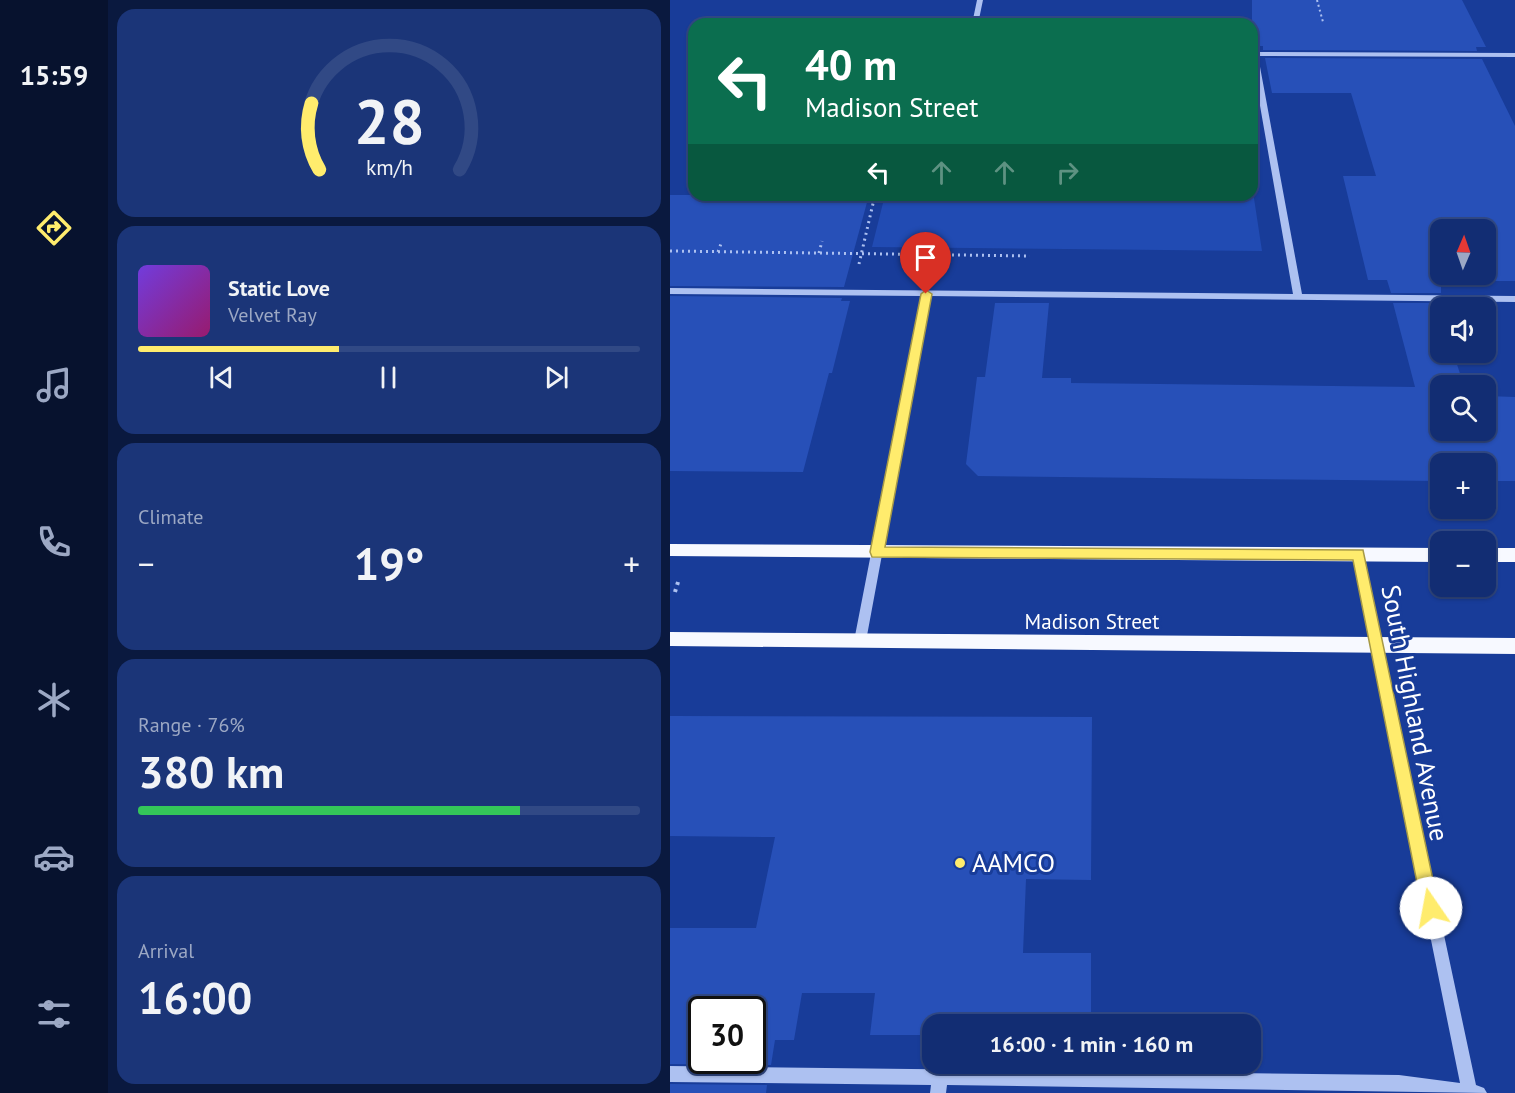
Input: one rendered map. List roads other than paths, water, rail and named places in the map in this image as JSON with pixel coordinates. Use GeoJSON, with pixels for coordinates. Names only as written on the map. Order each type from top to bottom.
{"type":"FeatureCollection","features":[{"type":"Feature","properties":{"kind":"main road"},"geometry":{"type":"LineString","coordinates":[[670,550],[1430,555]]}},
{"type":"Feature","properties":{"kind":"main road"},"geometry":{"type":"LineString","coordinates":[[1496,555],[1514,555]]}},
{"type":"Feature","properties":{"kind":"main road","name":"Madison Street"},"geometry":{"type":"LineString","coordinates":[[670,639],[1514,646]]}},
{"type":"Feature","properties":{"kind":"street"},"geometry":{"type":"LineString","coordinates":[[976,18],[980,0]]}},
{"type":"Feature","properties":{"kind":"street"},"geometry":{"type":"LineString","coordinates":[[1258,54],[1514,55]]}},
{"type":"Feature","properties":{"kind":"street"},"geometry":{"type":"LineString","coordinates":[[1258,81],[1298,297]]}},
{"type":"Feature","properties":{"kind":"street"},"geometry":{"type":"LineString","coordinates":[[670,291],[1514,299]]}},
{"type":"Feature","properties":{"kind":"street"},"geometry":{"type":"LineString","coordinates":[[860,641],[926,294]]}},
{"type":"Feature","properties":{"kind":"street","name":"South Highland Avenue"},"geometry":{"type":"LineString","coordinates":[[1358,555],[1473,1093]]}},
{"type":"Feature","properties":{"kind":"street"},"geometry":{"type":"LineString","coordinates":[[670,1074],[939,1085],[1399,1083],[1473,1093]]}},
{"type":"Feature","properties":{"kind":"place","name":"AAMCO"},"geometry":{"type":"Point","coordinates":[960,863]}}]}
